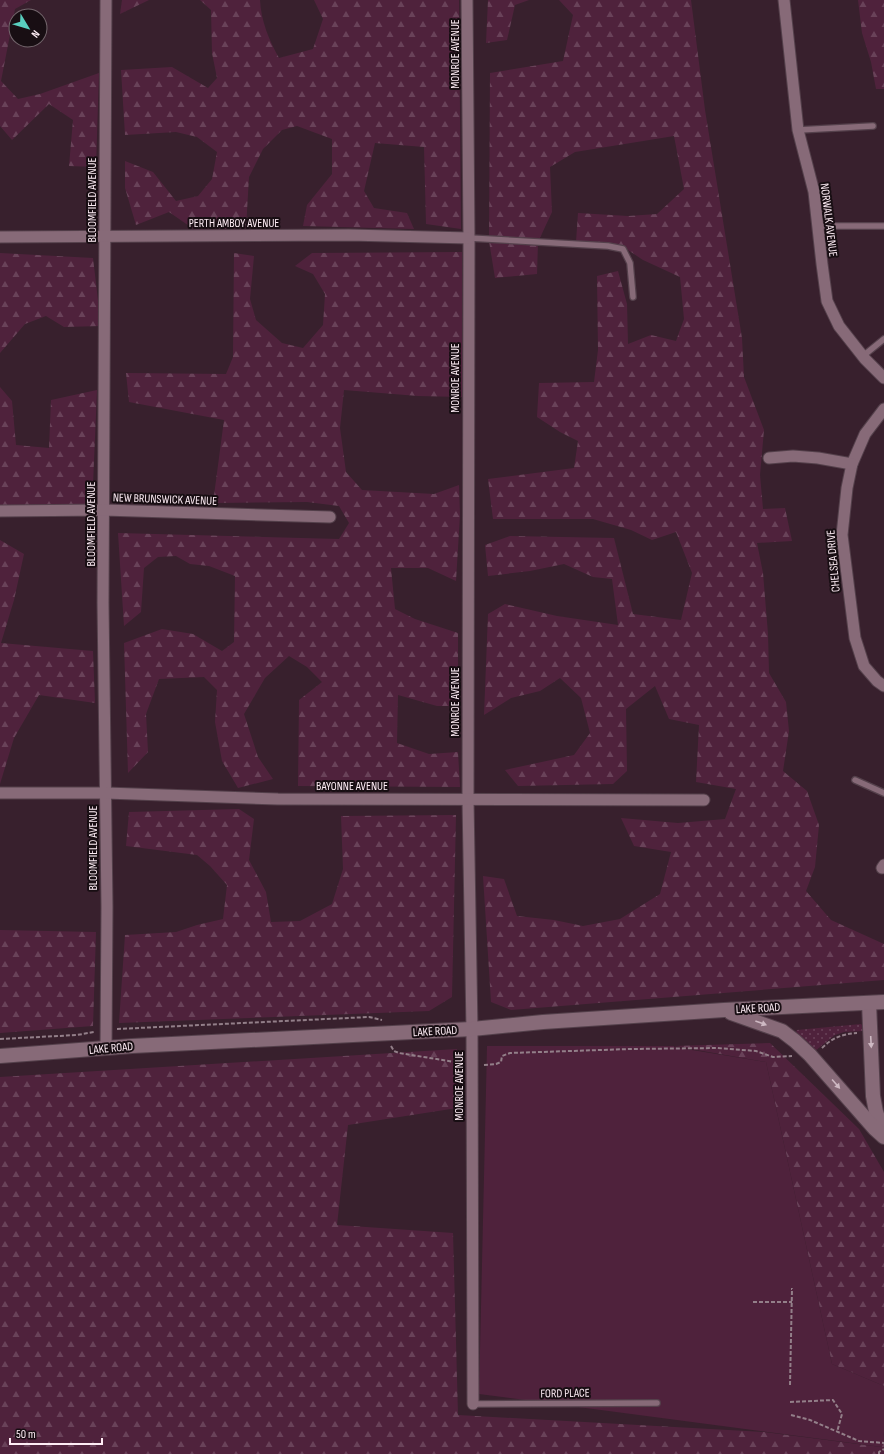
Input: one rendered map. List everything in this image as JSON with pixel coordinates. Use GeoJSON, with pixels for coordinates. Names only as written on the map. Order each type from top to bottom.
{"type":"FeatureCollection","features":[{"type":"Feature","properties":{"kind":"street","name":"BLOOMFIELD AVENUE"},"geometry":{"type":"LineString","coordinates":[[106,0],[103,603],[107,915],[106,1049]]}},
{"type":"Feature","properties":{"kind":"street","name":"MONROE AVENUE"},"geometry":{"type":"LineString","coordinates":[[468,0],[468,800],[472,1029],[473,1404]]}},
{"type":"Feature","properties":{"kind":"street","name":"NORWALK AVENUE"},"geometry":{"type":"LineString","coordinates":[[784,0],[798,130],[814,192],[827,301],[839,326],[863,356],[884,378]]}},
{"type":"Feature","properties":{"kind":"street","name":"PERTH AMBOY AVENUE"},"geometry":{"type":"LineString","coordinates":[[0,237],[349,235],[469,238]]}},
{"type":"Feature","properties":{"kind":"street","name":"CHELSEA DRIVE"},"geometry":{"type":"LineString","coordinates":[[884,409],[865,434],[852,464],[847,488],[842,535],[855,638],[864,666],[877,681],[884,686]]}},
{"type":"Feature","properties":{"kind":"street"},"geometry":{"type":"LineString","coordinates":[[769,458],[793,456],[818,458],[852,464]]}},
{"type":"Feature","properties":{"kind":"street","name":"NEW BRUNSWICK AVENUE"},"geometry":{"type":"LineString","coordinates":[[0,511],[104,510],[330,517]]}},
{"type":"Feature","properties":{"kind":"street","name":"BAYONNE AVENUE"},"geometry":{"type":"LineString","coordinates":[[0,793],[106,793],[278,799],[704,800]]}},
{"type":"Feature","properties":{"kind":"street","name":"LAKE ROAD"},"geometry":{"type":"LineString","coordinates":[[0,1056],[132,1046],[472,1029],[544,1022],[724,1010],[884,1002]]}},
{"type":"Feature","properties":{"kind":"street"},"geometry":{"type":"LineString","coordinates":[[869,1003],[873,1096],[876,1112],[884,1135]]}},
{"type":"Feature","properties":{"kind":"street"},"geometry":{"type":"LineString","coordinates":[[724,1010],[782,1032],[795,1041],[810,1055],[874,1128],[884,1135]]}},
{"type":"Feature","properties":{"kind":"lane"},"geometry":{"type":"LineString","coordinates":[[798,130],[873,126]]}},
{"type":"Feature","properties":{"kind":"lane"},"geometry":{"type":"LineString","coordinates":[[818,226],[884,226]]}},
{"type":"Feature","properties":{"kind":"lane"},"geometry":{"type":"LineString","coordinates":[[469,238],[608,246],[623,249],[630,263],[633,297]]}},
{"type":"Feature","properties":{"kind":"lane"},"geometry":{"type":"LineString","coordinates":[[863,356],[884,338]]}},
{"type":"Feature","properties":{"kind":"lane"},"geometry":{"type":"LineString","coordinates":[[855,780],[884,793]]}},
{"type":"Feature","properties":{"kind":"lane","name":"FORD PLACE"},"geometry":{"type":"LineString","coordinates":[[473,1404],[657,1403]]}},
{"type":"Feature","properties":{"kind":"path"},"geometry":{"type":"LineString","coordinates":[[115,1029],[369,1017],[381,1019],[385,1022]]}},
{"type":"Feature","properties":{"kind":"path"},"geometry":{"type":"LineString","coordinates":[[0,1039],[88,1034],[99,1030]]}},
{"type":"Feature","properties":{"kind":"path"},"geometry":{"type":"LineString","coordinates":[[817,1053],[832,1039],[849,1033],[858,1033]]}},
{"type":"Feature","properties":{"kind":"path"},"geometry":{"type":"LineString","coordinates":[[390,1042],[394,1050],[399,1053],[462,1064]]}},
{"type":"Feature","properties":{"kind":"path"},"geometry":{"type":"LineString","coordinates":[[481,1065],[496,1064],[501,1062],[502,1056],[510,1053],[631,1049],[718,1048],[756,1051],[773,1057],[796,1056]]}},
{"type":"Feature","properties":{"kind":"path"},"geometry":{"type":"LineString","coordinates":[[790,1289],[792,1289],[790,1385]]}},
{"type":"Feature","properties":{"kind":"path"},"geometry":{"type":"LineString","coordinates":[[753,1302],[792,1302]]}},
{"type":"Feature","properties":{"kind":"path"},"geometry":{"type":"LineString","coordinates":[[790,1402],[833,1400],[842,1414],[836,1432]]}},
{"type":"Feature","properties":{"kind":"path"},"geometry":{"type":"LineString","coordinates":[[791,1415],[810,1420],[859,1441],[884,1444]]}},
{"type":"Feature","properties":{"kind":"path"},"geometry":{"type":"LineString","coordinates":[[879,1454],[879,1452],[884,1448]]}},
{"type":"Feature","properties":{"kind":"green space"},"geometry":{"type":"Polygon","coordinates":[[[0,0],[31,0],[17,8],[8,8],[8,45],[1,81],[18,99],[40,94],[99,73],[96,167],[69,166],[73,120],[49,104],[12,140],[0,126],[0,0]]]}},
{"type":"Feature","properties":{"kind":"green space"},"geometry":{"type":"Polygon","coordinates":[[[122,0],[149,0],[120,14],[122,0]]]}},
{"type":"Feature","properties":{"kind":"green space"},"geometry":{"type":"Polygon","coordinates":[[[200,0],[260,0],[266,30],[279,58],[313,49],[323,19],[314,0],[459,0],[461,229],[426,224],[424,147],[375,143],[364,191],[374,208],[407,213],[414,229],[303,226],[307,205],[332,174],[332,139],[297,126],[282,130],[263,149],[249,177],[246,228],[195,230],[169,212],[136,225],[125,188],[125,161],[153,172],[176,201],[198,196],[212,179],[217,152],[197,137],[176,132],[125,135],[121,70],[172,67],[208,88],[217,78],[212,53],[211,10],[200,0]]]}},
{"type":"Feature","properties":{"kind":"green space"},"geometry":{"type":"Polygon","coordinates":[[[488,0],[529,0],[515,5],[507,40],[486,43],[488,0]]]}},
{"type":"Feature","properties":{"kind":"green space"},"geometry":{"type":"Polygon","coordinates":[[[559,0],[691,0],[705,110],[742,338],[744,377],[764,430],[760,475],[763,509],[785,508],[792,541],[757,543],[763,573],[768,634],[769,673],[786,702],[789,731],[783,771],[807,791],[819,825],[815,867],[806,891],[831,920],[884,944],[884,980],[511,1010],[491,1002],[483,876],[504,879],[517,916],[554,920],[583,926],[620,919],[660,894],[671,852],[634,846],[621,818],[678,823],[725,819],[736,789],[696,782],[699,725],[669,719],[655,686],[626,709],[627,771],[613,784],[518,786],[505,770],[574,755],[590,733],[581,698],[560,678],[540,691],[511,698],[484,715],[488,614],[505,604],[557,616],[618,625],[612,579],[593,577],[564,564],[530,571],[488,576],[485,545],[510,536],[614,538],[633,614],[681,620],[692,573],[676,532],[652,540],[631,530],[593,519],[493,519],[488,479],[574,468],[578,441],[560,432],[537,417],[539,383],[594,382],[598,350],[597,276],[618,271],[627,304],[628,344],[651,335],[676,341],[684,319],[680,277],[643,260],[625,248],[576,242],[578,213],[628,216],[657,214],[684,189],[674,136],[575,152],[550,167],[552,212],[538,242],[537,274],[495,278],[489,241],[490,73],[563,61],[573,15],[559,0]]]}},
{"type":"Feature","properties":{"kind":"green space"},"geometry":{"type":"Polygon","coordinates":[[[858,0],[884,0],[884,89],[876,89],[871,62],[862,33],[858,0]]]}},
{"type":"Feature","properties":{"kind":"green space"},"geometry":{"type":"Polygon","coordinates":[[[462,252],[462,397],[418,396],[344,390],[340,428],[346,472],[362,490],[434,494],[459,485],[460,515],[456,581],[428,568],[391,568],[395,609],[415,619],[458,633],[458,706],[437,706],[398,695],[397,743],[429,754],[458,752],[460,787],[298,786],[299,700],[322,682],[307,667],[289,656],[265,678],[244,714],[258,757],[273,779],[238,788],[222,761],[215,722],[217,690],[204,677],[159,679],[146,714],[148,752],[128,773],[124,643],[162,629],[193,634],[222,651],[234,642],[235,576],[209,566],[190,564],[176,556],[158,557],[144,568],[141,612],[124,626],[118,533],[339,539],[349,523],[339,506],[307,502],[213,503],[224,420],[129,402],[126,373],[226,374],[233,357],[234,253],[254,256],[250,299],[256,320],[282,343],[303,348],[323,325],[325,294],[313,274],[295,266],[312,253],[462,252]]]}},
{"type":"Feature","properties":{"kind":"green space"},"geometry":{"type":"Polygon","coordinates":[[[0,253],[93,258],[101,326],[64,327],[46,316],[25,324],[0,353],[0,253]]]}},
{"type":"Feature","properties":{"kind":"green space"},"geometry":{"type":"Polygon","coordinates":[[[0,387],[12,401],[16,445],[49,448],[51,400],[97,390],[92,508],[0,507],[0,387]]]}},
{"type":"Feature","properties":{"kind":"green space"},"geometry":{"type":"Polygon","coordinates":[[[0,540],[24,554],[14,600],[1,643],[93,651],[95,703],[39,695],[14,738],[0,784],[0,540]]]}},
{"type":"Feature","properties":{"kind":"green space"},"geometry":{"type":"Polygon","coordinates":[[[239,809],[254,819],[249,860],[266,892],[271,922],[300,921],[332,904],[343,869],[341,816],[456,815],[452,997],[429,1011],[119,1023],[125,935],[176,932],[223,919],[227,885],[210,866],[197,855],[126,846],[129,812],[239,809]]]}},
{"type":"Feature","properties":{"kind":"green space"},"geometry":{"type":"Polygon","coordinates":[[[0,930],[96,932],[93,1026],[0,1033],[0,930]]]}},
{"type":"Feature","properties":{"kind":"green space"},"geometry":{"type":"Polygon","coordinates":[[[861,1024],[864,1027],[864,1031],[844,1032],[835,1035],[815,1051],[796,1032],[797,1030],[861,1024]]]}},
{"type":"Feature","properties":{"kind":"green space"},"geometry":{"type":"Polygon","coordinates":[[[770,1043],[859,1129],[884,1172],[884,1386],[832,1364],[766,1062],[674,1046],[770,1043]]]}},
{"type":"Feature","properties":{"kind":"green space"},"geometry":{"type":"Polygon","coordinates":[[[487,1046],[674,1046],[766,1062],[832,1364],[884,1386],[884,1432],[882,1447],[479,1394],[487,1046]]]}},
{"type":"Feature","properties":{"kind":"green space"},"geometry":{"type":"Polygon","coordinates":[[[457,1049],[457,1108],[348,1125],[337,1225],[453,1233],[458,1415],[764,1432],[881,1447],[884,1432],[884,1454],[0,1454],[0,1077],[457,1049]]]}}]}
